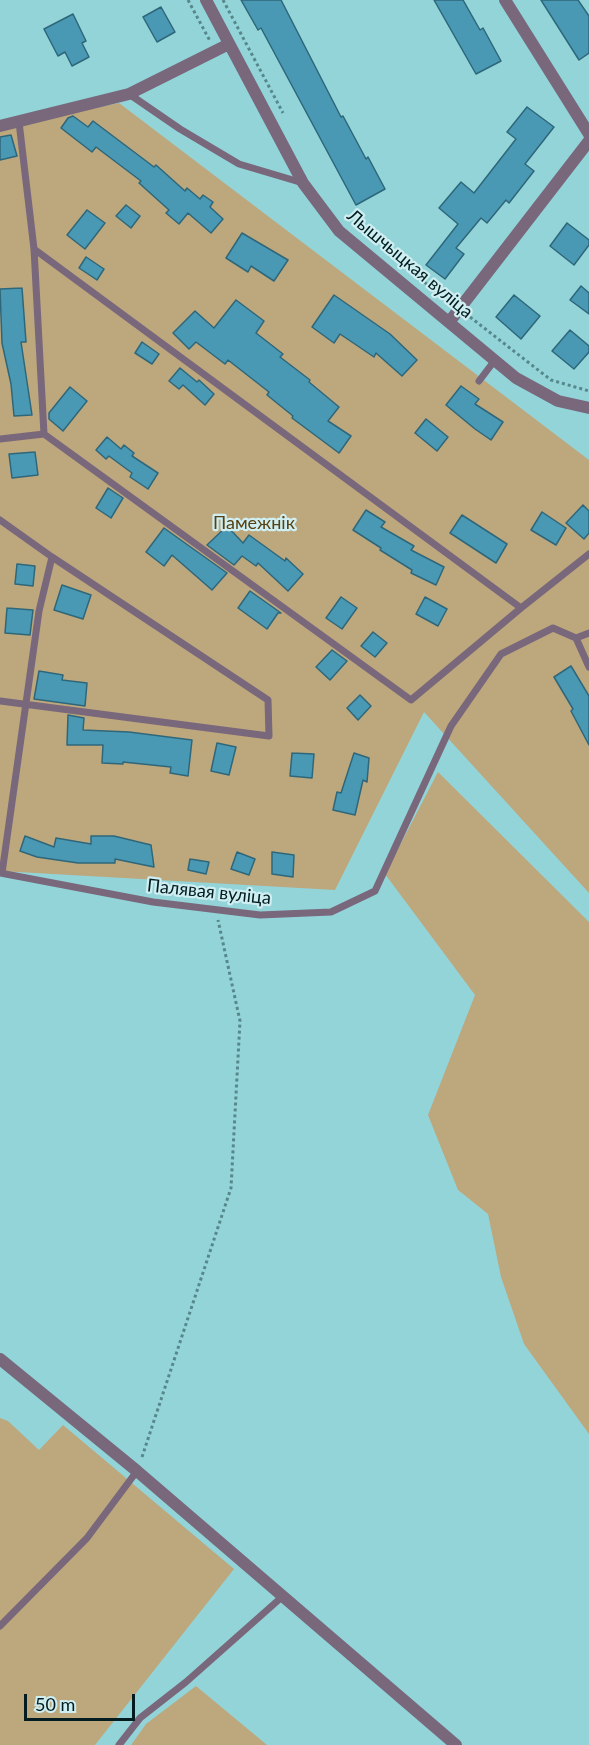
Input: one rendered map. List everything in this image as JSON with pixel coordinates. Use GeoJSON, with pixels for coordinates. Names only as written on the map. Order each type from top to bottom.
{"type":"FeatureCollection","features":[{"type":"Feature","properties":{"kind":"street","name":"Лышчыцкая вуліца"},"geometry":{"type":"LineString","coordinates":[[206,0],[303,183],[339,231],[516,378],[558,400],[589,408]]}},
{"type":"Feature","properties":{"kind":"street"},"geometry":{"type":"LineString","coordinates":[[505,0],[589,134]]}},
{"type":"Feature","properties":{"kind":"street"},"geometry":{"type":"LineString","coordinates":[[0,126],[129,94],[229,44]]}},
{"type":"Feature","properties":{"kind":"street"},"geometry":{"type":"LineString","coordinates":[[450,321],[589,141]]}},
{"type":"Feature","properties":{"kind":"street"},"geometry":{"type":"LineString","coordinates":[[0,1359],[137,1471],[456,1745]]}},
{"type":"Feature","properties":{"kind":"lane"},"geometry":{"type":"LineString","coordinates":[[129,94],[180,129],[239,164],[303,183]]}},
{"type":"Feature","properties":{"kind":"lane"},"geometry":{"type":"LineString","coordinates":[[19,122],[34,249],[44,434]]}},
{"type":"Feature","properties":{"kind":"lane"},"geometry":{"type":"LineString","coordinates":[[34,249],[520,608]]}},
{"type":"Feature","properties":{"kind":"lane"},"geometry":{"type":"LineString","coordinates":[[479,381],[495,360]]}},
{"type":"Feature","properties":{"kind":"lane"},"geometry":{"type":"LineString","coordinates":[[0,439],[44,434],[411,700],[520,608],[589,555]]}},
{"type":"Feature","properties":{"kind":"lane"},"geometry":{"type":"LineString","coordinates":[[0,520],[268,700],[268,736],[0,701]]}},
{"type":"Feature","properties":{"kind":"lane"},"geometry":{"type":"LineString","coordinates":[[1,873],[39,610],[52,557]]}},
{"type":"Feature","properties":{"kind":"lane","name":"Палявая вуліца"},"geometry":{"type":"LineString","coordinates":[[1,873],[153,902],[215,910],[260,915],[331,912],[375,891],[451,726],[501,654],[553,628],[576,638]]}},
{"type":"Feature","properties":{"kind":"lane"},"geometry":{"type":"LineString","coordinates":[[589,633],[576,638],[589,667]]}},
{"type":"Feature","properties":{"kind":"lane"},"geometry":{"type":"LineString","coordinates":[[0,1626],[87,1538],[137,1471]]}},
{"type":"Feature","properties":{"kind":"lane"},"geometry":{"type":"LineString","coordinates":[[119,1745],[140,1718],[186,1682],[283,1596]]}},
{"type":"Feature","properties":{"kind":"path"},"geometry":{"type":"LineString","coordinates":[[188,0],[215,51]]}},
{"type":"Feature","properties":{"kind":"path"},"geometry":{"type":"LineString","coordinates":[[223,0],[284,116]]}},
{"type":"Feature","properties":{"kind":"path"},"geometry":{"type":"LineString","coordinates":[[395,258],[551,380],[589,391]]}},
{"type":"Feature","properties":{"kind":"path"},"geometry":{"type":"LineString","coordinates":[[137,1471],[231,1188],[240,1021],[215,910]]}},
{"type":"Feature","properties":{"kind":"green space","name":"Памежнік"},"geometry":{"type":"Polygon","coordinates":[[[119,103],[589,460],[589,893],[424,712],[335,890],[0,871],[0,128],[119,103]]]}},
{"type":"Feature","properties":{"kind":"green space"},"geometry":{"type":"Polygon","coordinates":[[[438,772],[589,922],[589,1434],[524,1344],[501,1277],[488,1214],[458,1190],[428,1115],[475,995],[385,874],[438,772]]]}},
{"type":"Feature","properties":{"kind":"green space"},"geometry":{"type":"Polygon","coordinates":[[[0,1418],[8,1421],[39,1450],[63,1425],[234,1569],[95,1745],[0,1745],[0,1418]]]}},
{"type":"Feature","properties":{"kind":"green space"},"geometry":{"type":"Polygon","coordinates":[[[196,1686],[267,1745],[131,1745],[146,1724],[196,1686]]]}},
{"type":"Feature","properties":{"kind":"building"},"geometry":{"type":"Polygon","coordinates":[[[241,0],[281,0],[341,117],[343,116],[385,189],[356,205],[261,28],[258,30],[241,0]]]}},
{"type":"Feature","properties":{"kind":"building"},"geometry":{"type":"Polygon","coordinates":[[[434,0],[463,0],[480,30],[483,28],[501,61],[476,74],[434,0]]]}},
{"type":"Feature","properties":{"kind":"building"},"geometry":{"type":"Polygon","coordinates":[[[541,0],[578,0],[589,16],[589,53],[579,60],[541,0]]]}},
{"type":"Feature","properties":{"kind":"building"},"geometry":{"type":"Polygon","coordinates":[[[161,7],[175,32],[157,42],[143,17],[161,7]]]}},
{"type":"Feature","properties":{"kind":"building"},"geometry":{"type":"Polygon","coordinates":[[[73,14],[86,41],[82,43],[89,57],[72,66],[65,52],[58,56],[44,29],[73,14]]]}},
{"type":"Feature","properties":{"kind":"building"},"geometry":{"type":"Polygon","coordinates":[[[527,107],[554,127],[525,164],[534,171],[509,203],[506,200],[487,223],[481,218],[456,248],[464,254],[445,279],[426,265],[458,224],[439,208],[461,182],[474,193],[516,139],[507,132],[527,107]]]}},
{"type":"Feature","properties":{"kind":"building"},"geometry":{"type":"Polygon","coordinates":[[[73,116],[88,127],[93,121],[154,167],[156,165],[185,191],[187,188],[200,199],[203,195],[213,202],[210,207],[223,219],[211,233],[188,213],[179,224],[166,213],[169,210],[139,183],[141,181],[96,147],[92,152],[61,128],[68,118],[73,116]]]}},
{"type":"Feature","properties":{"kind":"building"},"geometry":{"type":"Polygon","coordinates":[[[11,135],[17,156],[0,160],[0,137],[11,135]]]}},
{"type":"Feature","properties":{"kind":"building"},"geometry":{"type":"Polygon","coordinates":[[[126,205],[140,216],[131,228],[116,216],[126,205]]]}},
{"type":"Feature","properties":{"kind":"building"},"geometry":{"type":"Polygon","coordinates":[[[87,210],[105,223],[85,249],[67,235],[87,210]]]}},
{"type":"Feature","properties":{"kind":"building"},"geometry":{"type":"Polygon","coordinates":[[[567,223],[589,240],[589,245],[574,265],[550,246],[567,223]]]}},
{"type":"Feature","properties":{"kind":"building"},"geometry":{"type":"Polygon","coordinates":[[[242,233],[288,260],[274,281],[251,266],[248,272],[226,258],[242,233]]]}},
{"type":"Feature","properties":{"kind":"building"},"geometry":{"type":"Polygon","coordinates":[[[86,257],[104,269],[97,280],[79,268],[86,257]]]}},
{"type":"Feature","properties":{"kind":"building"},"geometry":{"type":"Polygon","coordinates":[[[581,286],[589,293],[589,314],[570,300],[581,286]]]}},
{"type":"Feature","properties":{"kind":"building"},"geometry":{"type":"Polygon","coordinates":[[[22,288],[26,342],[21,342],[32,415],[14,416],[11,384],[2,343],[0,289],[22,288]]]}},
{"type":"Feature","properties":{"kind":"building"},"geometry":{"type":"Polygon","coordinates":[[[334,295],[390,334],[417,360],[402,376],[376,353],[374,357],[340,334],[334,343],[312,327],[334,295]]]}},
{"type":"Feature","properties":{"kind":"building"},"geometry":{"type":"Polygon","coordinates":[[[514,295],[540,316],[521,339],[496,317],[514,295]]]}},
{"type":"Feature","properties":{"kind":"building"},"geometry":{"type":"Polygon","coordinates":[[[236,300],[264,321],[256,333],[283,354],[280,357],[310,380],[309,382],[339,407],[328,421],[351,436],[339,453],[292,418],[293,416],[267,395],[269,392],[228,360],[225,364],[196,342],[189,349],[173,333],[195,311],[214,328],[236,300]]]}},
{"type":"Feature","properties":{"kind":"building"},"geometry":{"type":"Polygon","coordinates":[[[570,330],[589,346],[589,352],[574,369],[552,351],[570,330]]]}},
{"type":"Feature","properties":{"kind":"building"},"geometry":{"type":"Polygon","coordinates":[[[142,342],[159,354],[152,364],[135,353],[142,342]]]}},
{"type":"Feature","properties":{"kind":"building"},"geometry":{"type":"Polygon","coordinates":[[[180,368],[197,382],[199,380],[214,394],[205,405],[183,385],[179,389],[169,381],[180,368]]]}},
{"type":"Feature","properties":{"kind":"building"},"geometry":{"type":"Polygon","coordinates":[[[461,386],[479,399],[475,404],[503,422],[491,440],[446,405],[461,386]]]}},
{"type":"Feature","properties":{"kind":"building"},"geometry":{"type":"Polygon","coordinates":[[[70,387],[87,401],[63,431],[49,419],[49,413],[70,387]]]}},
{"type":"Feature","properties":{"kind":"building"},"geometry":{"type":"Polygon","coordinates":[[[426,419],[448,437],[437,451],[415,433],[426,419]]]}},
{"type":"Feature","properties":{"kind":"building"},"geometry":{"type":"Polygon","coordinates":[[[107,437],[121,449],[124,445],[134,453],[132,456],[158,473],[148,489],[130,477],[132,473],[109,456],[106,459],[96,450],[107,437]]]}},
{"type":"Feature","properties":{"kind":"building"},"geometry":{"type":"Polygon","coordinates":[[[35,452],[38,475],[12,478],[9,454],[35,452]]]}},
{"type":"Feature","properties":{"kind":"building"},"geometry":{"type":"Polygon","coordinates":[[[108,488],[123,498],[111,518],[96,508],[108,488]]]}},
{"type":"Feature","properties":{"kind":"building"},"geometry":{"type":"Polygon","coordinates":[[[583,505],[589,511],[589,533],[584,539],[566,523],[583,505]]]}},
{"type":"Feature","properties":{"kind":"building"},"geometry":{"type":"Polygon","coordinates":[[[366,510],[385,522],[381,527],[414,546],[411,550],[444,567],[436,585],[411,573],[412,570],[353,530],[366,510]]]}},
{"type":"Feature","properties":{"kind":"building"},"geometry":{"type":"Polygon","coordinates":[[[542,512],[566,528],[556,545],[531,530],[542,512]]]}},
{"type":"Feature","properties":{"kind":"building"},"geometry":{"type":"Polygon","coordinates":[[[462,515],[507,544],[496,563],[450,533],[462,515]]]}},
{"type":"Feature","properties":{"kind":"building"},"geometry":{"type":"Polygon","coordinates":[[[227,526],[243,543],[249,535],[285,561],[286,558],[303,574],[288,591],[258,563],[256,566],[242,556],[234,565],[207,545],[227,526]]]}},
{"type":"Feature","properties":{"kind":"building"},"geometry":{"type":"Polygon","coordinates":[[[164,528],[227,573],[212,590],[172,555],[164,566],[146,552],[164,528]]]}},
{"type":"Feature","properties":{"kind":"building"},"geometry":{"type":"Polygon","coordinates":[[[17,564],[35,566],[33,586],[15,584],[17,564]]]}},
{"type":"Feature","properties":{"kind":"building"},"geometry":{"type":"Polygon","coordinates":[[[62,585],[91,595],[83,619],[54,610],[62,585]]]}},
{"type":"Feature","properties":{"kind":"building"},"geometry":{"type":"Polygon","coordinates":[[[250,591],[281,613],[278,613],[267,629],[238,608],[250,591]]]}},
{"type":"Feature","properties":{"kind":"building"},"geometry":{"type":"Polygon","coordinates":[[[341,597],[357,608],[342,629],[326,618],[341,597]]]}},
{"type":"Feature","properties":{"kind":"building"},"geometry":{"type":"Polygon","coordinates":[[[425,597],[447,609],[438,626],[416,614],[425,597]]]}},
{"type":"Feature","properties":{"kind":"building"},"geometry":{"type":"Polygon","coordinates":[[[7,608],[33,610],[30,635],[5,633],[7,608]]]}},
{"type":"Feature","properties":{"kind":"building"},"geometry":{"type":"Polygon","coordinates":[[[373,632],[387,643],[375,657],[361,646],[373,632]]]}},
{"type":"Feature","properties":{"kind":"building"},"geometry":{"type":"Polygon","coordinates":[[[332,650],[347,661],[330,680],[316,667],[332,650]]]}},
{"type":"Feature","properties":{"kind":"building"},"geometry":{"type":"Polygon","coordinates":[[[571,666],[589,696],[589,745],[571,711],[573,709],[554,677],[571,666]]]}},
{"type":"Feature","properties":{"kind":"building"},"geometry":{"type":"Polygon","coordinates":[[[39,671],[63,675],[62,680],[87,683],[85,706],[34,699],[39,671]]]}},
{"type":"Feature","properties":{"kind":"building"},"geometry":{"type":"Polygon","coordinates":[[[360,695],[371,706],[358,720],[347,708],[360,695]]]}},
{"type":"Feature","properties":{"kind":"building"},"geometry":{"type":"Polygon","coordinates":[[[68,715],[84,718],[83,730],[129,732],[192,740],[188,776],[170,773],[171,767],[123,762],[123,764],[102,763],[103,745],[67,745],[68,715]]]}},
{"type":"Feature","properties":{"kind":"building"},"geometry":{"type":"Polygon","coordinates":[[[217,743],[236,747],[229,775],[211,771],[217,743]]]}},
{"type":"Feature","properties":{"kind":"building"},"geometry":{"type":"Polygon","coordinates":[[[292,753],[314,754],[312,778],[290,776],[292,753]]]}},
{"type":"Feature","properties":{"kind":"building"},"geometry":{"type":"Polygon","coordinates":[[[354,753],[369,758],[367,782],[363,780],[355,815],[333,810],[337,792],[341,793],[354,753]]]}},
{"type":"Feature","properties":{"kind":"building"},"geometry":{"type":"Polygon","coordinates":[[[25,836],[54,847],[56,838],[91,844],[91,836],[114,836],[151,845],[154,867],[115,859],[115,863],[78,863],[37,857],[20,851],[25,836]]]}},
{"type":"Feature","properties":{"kind":"building"},"geometry":{"type":"Polygon","coordinates":[[[237,852],[255,859],[249,875],[231,869],[237,852]]]}},
{"type":"Feature","properties":{"kind":"building"},"geometry":{"type":"Polygon","coordinates":[[[272,852],[294,855],[293,877],[272,874],[272,852]]]}},
{"type":"Feature","properties":{"kind":"building"},"geometry":{"type":"Polygon","coordinates":[[[190,859],[209,862],[206,874],[188,870],[190,859]]]}}]}
